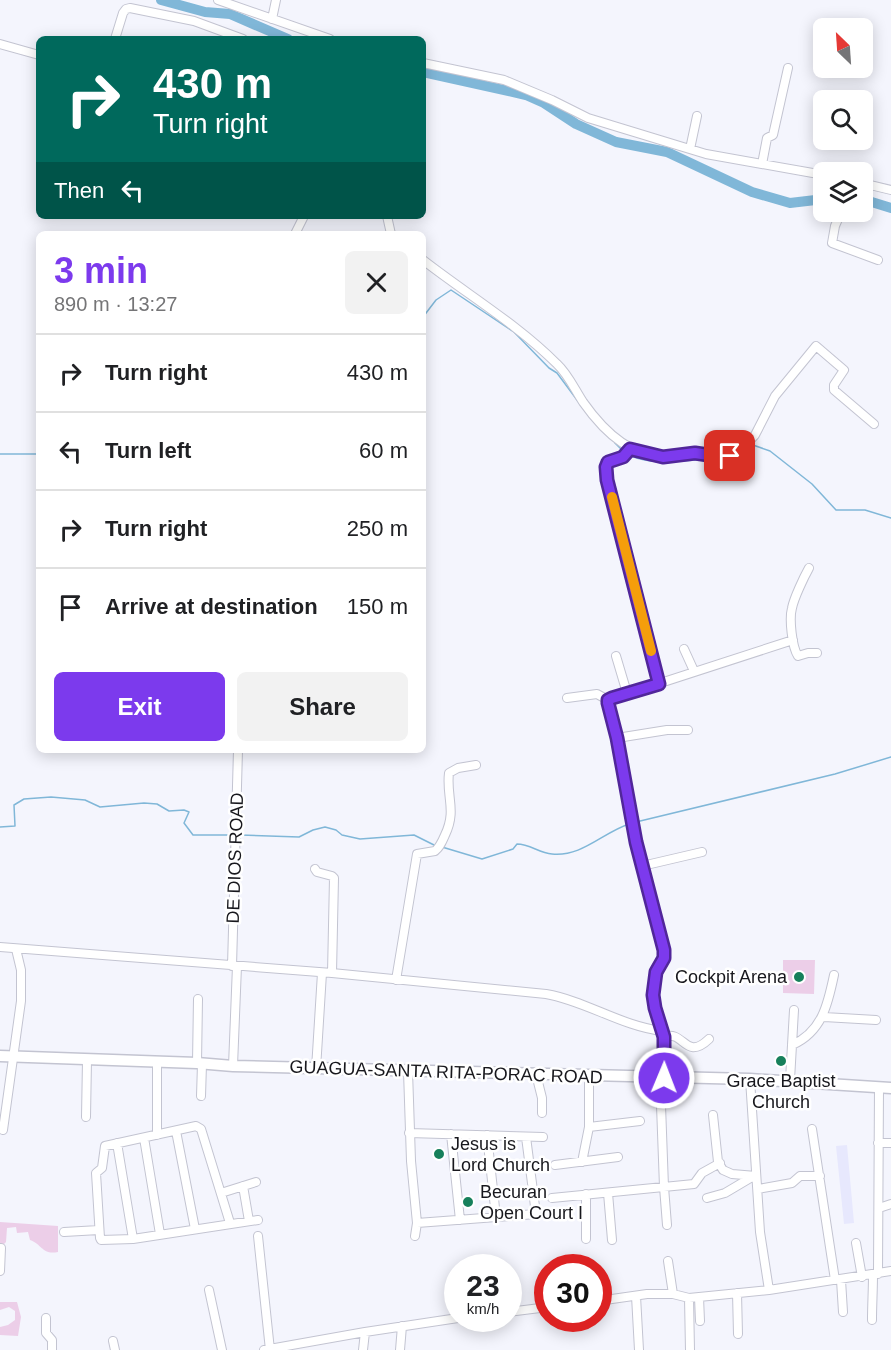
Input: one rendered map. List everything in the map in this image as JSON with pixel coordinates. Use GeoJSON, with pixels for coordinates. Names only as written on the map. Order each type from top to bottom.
{"type":"FeatureCollection","features":[{"type":"Feature","properties":{"kind":"main road","name":"GUAGUA-SANTA RITA-PORAC ROAD"},"geometry":{"type":"LineString","coordinates":[[0,1056],[316,1069],[790,1080],[891,1088]]}},
{"type":"Feature","properties":{"kind":"street"},"geometry":{"type":"LineString","coordinates":[[222,0],[321,36]]}},
{"type":"Feature","properties":{"kind":"street"},"geometry":{"type":"LineString","coordinates":[[272,19],[276,0]]}},
{"type":"Feature","properties":{"kind":"street"},"geometry":{"type":"LineString","coordinates":[[115,36],[123,13],[130,8],[194,21],[235,36]]}},
{"type":"Feature","properties":{"kind":"street"},"geometry":{"type":"LineString","coordinates":[[0,44],[36,54]]}},
{"type":"Feature","properties":{"kind":"street"},"geometry":{"type":"LineString","coordinates":[[426,64],[504,80],[588,118],[690,149],[720,157],[813,173]]}},
{"type":"Feature","properties":{"kind":"street"},"geometry":{"type":"LineString","coordinates":[[762,164],[767,138],[773,135],[788,68]]}},
{"type":"Feature","properties":{"kind":"street"},"geometry":{"type":"LineString","coordinates":[[690,149],[698,116]]}},
{"type":"Feature","properties":{"kind":"street"},"geometry":{"type":"LineString","coordinates":[[873,186],[891,190]]}},
{"type":"Feature","properties":{"kind":"street"},"geometry":{"type":"LineString","coordinates":[[837,222],[832,243],[878,260]]}},
{"type":"Feature","properties":{"kind":"street"},"geometry":{"type":"LineString","coordinates":[[426,262],[512,325],[559,366],[598,421],[627,452]]}},
{"type":"Feature","properties":{"kind":"street"},"geometry":{"type":"LineString","coordinates":[[659,684],[607,480],[608,462],[627,452],[663,457],[695,453],[715,456],[736,455],[755,435],[775,396],[816,346],[844,370],[834,385],[834,390],[874,424]]}},
{"type":"Feature","properties":{"kind":"street"},"geometry":{"type":"LineString","coordinates":[[809,568],[802,579],[801,587],[792,606],[793,640],[794,650],[798,656],[817,653]]}},
{"type":"Feature","properties":{"kind":"street"},"geometry":{"type":"LineString","coordinates":[[567,698],[597,694],[608,700],[793,640]]}},
{"type":"Feature","properties":{"kind":"street"},"geometry":{"type":"LineString","coordinates":[[684,649],[694,671]]}},
{"type":"Feature","properties":{"kind":"street"},"geometry":{"type":"LineString","coordinates":[[616,656],[627,693]]}},
{"type":"Feature","properties":{"kind":"street"},"geometry":{"type":"LineString","coordinates":[[608,700],[642,866],[664,950],[664,958],[656,972],[653,995],[663,1034],[663,1187],[667,1225]]}},
{"type":"Feature","properties":{"kind":"street"},"geometry":{"type":"LineString","coordinates":[[617,738],[667,730],[688,730]]}},
{"type":"Feature","properties":{"kind":"street","name":"DE DIOS ROAD"},"geometry":{"type":"LineString","coordinates":[[232,1066],[238,753]]}},
{"type":"Feature","properties":{"kind":"street"},"geometry":{"type":"LineString","coordinates":[[396,980],[417,854],[435,851],[440,846],[449,826],[452,810],[449,773],[458,768],[476,765]]}},
{"type":"Feature","properties":{"kind":"street"},"geometry":{"type":"LineString","coordinates":[[642,866],[702,852]]}},
{"type":"Feature","properties":{"kind":"street"},"geometry":{"type":"LineString","coordinates":[[315,869],[317,872],[334,878],[332,973]]}},
{"type":"Feature","properties":{"kind":"street"},"geometry":{"type":"LineString","coordinates":[[0,947],[332,973],[562,997],[645,1028],[678,1037],[685,1046],[698,1047],[709,1040]]}},
{"type":"Feature","properties":{"kind":"street"},"geometry":{"type":"LineString","coordinates":[[3,1130],[22,981],[16,949]]}},
{"type":"Feature","properties":{"kind":"street"},"geometry":{"type":"LineString","coordinates":[[316,1069],[322,973]]}},
{"type":"Feature","properties":{"kind":"street"},"geometry":{"type":"LineString","coordinates":[[792,1045],[801,1041],[824,1017],[834,975]]}},
{"type":"Feature","properties":{"kind":"street"},"geometry":{"type":"LineString","coordinates":[[198,999],[201,1096]]}},
{"type":"Feature","properties":{"kind":"street"},"geometry":{"type":"LineString","coordinates":[[790,1080],[795,1010]]}},
{"type":"Feature","properties":{"kind":"street"},"geometry":{"type":"LineString","coordinates":[[824,1017],[876,1020]]}},
{"type":"Feature","properties":{"kind":"street"},"geometry":{"type":"LineString","coordinates":[[86,1117],[87,1060]]}},
{"type":"Feature","properties":{"kind":"street"},"geometry":{"type":"LineString","coordinates":[[157,1063],[157,1135]]}},
{"type":"Feature","properties":{"kind":"street"},"geometry":{"type":"LineString","coordinates":[[408,1071],[409,1133],[417,1223],[415,1236]]}},
{"type":"Feature","properties":{"kind":"street"},"geometry":{"type":"LineString","coordinates":[[536,1074],[542,1098],[542,1113]]}},
{"type":"Feature","properties":{"kind":"street"},"geometry":{"type":"LineString","coordinates":[[582,1162],[589,1127],[588,1076]]}},
{"type":"Feature","properties":{"kind":"street"},"geometry":{"type":"LineString","coordinates":[[750,1079],[754,1176],[758,1189],[760,1232],[769,1290]]}},
{"type":"Feature","properties":{"kind":"street"},"geometry":{"type":"LineString","coordinates":[[872,1320],[871,1291],[875,1275],[879,1208],[879,1088]]}},
{"type":"Feature","properties":{"kind":"street"},"geometry":{"type":"LineString","coordinates":[[713,1116],[717,1159],[723,1170],[727,1173],[754,1176]]}},
{"type":"Feature","properties":{"kind":"street"},"geometry":{"type":"LineString","coordinates":[[589,1127],[640,1121]]}},
{"type":"Feature","properties":{"kind":"street"},"geometry":{"type":"LineString","coordinates":[[230,1223],[201,1129],[196,1126],[105,1146],[102,1168],[96,1173],[101,1240],[133,1239],[253,1221],[243,1186]]}},
{"type":"Feature","properties":{"kind":"street"},"geometry":{"type":"LineString","coordinates":[[812,1129],[843,1312]]}},
{"type":"Feature","properties":{"kind":"street"},"geometry":{"type":"LineString","coordinates":[[176,1131],[195,1229]]}},
{"type":"Feature","properties":{"kind":"street"},"geometry":{"type":"LineString","coordinates":[[409,1133],[543,1137]]}},
{"type":"Feature","properties":{"kind":"street"},"geometry":{"type":"LineString","coordinates":[[451,1134],[460,1220]]}},
{"type":"Feature","properties":{"kind":"street"},"geometry":{"type":"LineString","coordinates":[[487,1135],[496,1217]]}},
{"type":"Feature","properties":{"kind":"street"},"geometry":{"type":"LineString","coordinates":[[417,1223],[536,1214],[526,1137]]}},
{"type":"Feature","properties":{"kind":"street"},"geometry":{"type":"LineString","coordinates":[[144,1138],[160,1234]]}},
{"type":"Feature","properties":{"kind":"street"},"geometry":{"type":"LineString","coordinates":[[117,1143],[133,1239]]}},
{"type":"Feature","properties":{"kind":"street"},"geometry":{"type":"LineString","coordinates":[[878,1143],[891,1143]]}},
{"type":"Feature","properties":{"kind":"street"},"geometry":{"type":"LineString","coordinates":[[555,1165],[618,1157]]}},
{"type":"Feature","properties":{"kind":"street"},"geometry":{"type":"LineString","coordinates":[[552,1198],[694,1184],[702,1173],[720,1163]]}},
{"type":"Feature","properties":{"kind":"street"},"geometry":{"type":"LineString","coordinates":[[707,1198],[726,1193],[754,1176]]}},
{"type":"Feature","properties":{"kind":"street"},"geometry":{"type":"LineString","coordinates":[[758,1189],[792,1183],[800,1176],[820,1176]]}},
{"type":"Feature","properties":{"kind":"street"},"geometry":{"type":"LineString","coordinates":[[221,1192],[256,1182]]}},
{"type":"Feature","properties":{"kind":"street"},"geometry":{"type":"LineString","coordinates":[[608,1193],[612,1240]]}},
{"type":"Feature","properties":{"kind":"street"},"geometry":{"type":"LineString","coordinates":[[586,1194],[586,1239]]}},
{"type":"Feature","properties":{"kind":"street"},"geometry":{"type":"LineString","coordinates":[[879,1208],[891,1204]]}},
{"type":"Feature","properties":{"kind":"street"},"geometry":{"type":"LineString","coordinates":[[64,1232],[99,1230]]}},
{"type":"Feature","properties":{"kind":"street"},"geometry":{"type":"LineString","coordinates":[[258,1236],[268,1350],[444,1320]]}},
{"type":"Feature","properties":{"kind":"street"},"geometry":{"type":"LineString","coordinates":[[856,1243],[862,1277]]}},
{"type":"Feature","properties":{"kind":"street"},"geometry":{"type":"LineString","coordinates":[[0,1271],[1,1248]]}},
{"type":"Feature","properties":{"kind":"street"},"geometry":{"type":"LineString","coordinates":[[668,1261],[673,1294]]}},
{"type":"Feature","properties":{"kind":"street"},"geometry":{"type":"LineString","coordinates":[[612,1299],[673,1294],[689,1298],[769,1290],[891,1271]]}},
{"type":"Feature","properties":{"kind":"street"},"geometry":{"type":"LineString","coordinates":[[209,1290],[222,1350]]}},
{"type":"Feature","properties":{"kind":"street"},"geometry":{"type":"LineString","coordinates":[[736,1293],[738,1334]]}},
{"type":"Feature","properties":{"kind":"street"},"geometry":{"type":"LineString","coordinates":[[636,1296],[639,1350]]}},
{"type":"Feature","properties":{"kind":"street"},"geometry":{"type":"LineString","coordinates":[[699,1297],[700,1321]]}},
{"type":"Feature","properties":{"kind":"street"},"geometry":{"type":"LineString","coordinates":[[689,1298],[690,1350]]}},
{"type":"Feature","properties":{"kind":"street"},"geometry":{"type":"LineString","coordinates":[[46,1318],[46,1333],[52,1340],[52,1350]]}},
{"type":"Feature","properties":{"kind":"street"},"geometry":{"type":"LineString","coordinates":[[400,1350],[402,1326]]}},
{"type":"Feature","properties":{"kind":"street"},"geometry":{"type":"LineString","coordinates":[[363,1350],[365,1332]]}},
{"type":"Feature","properties":{"kind":"street"},"geometry":{"type":"LineString","coordinates":[[326,1339],[326,1350]]}},
{"type":"Feature","properties":{"kind":"shaded area","name":"Cockpit Arena"},"geometry":{"type":"Polygon","coordinates":[[[783,960],[815,960],[814,994],[783,993],[783,960]]]}},
{"type":"Feature","properties":{"kind":"shaded area"},"geometry":{"type":"Polygon","coordinates":[[[847,1145],[854,1223],[844,1224],[836,1146],[847,1145]]]}},
{"type":"Feature","properties":{"kind":"shaded area"},"geometry":{"type":"Polygon","coordinates":[[[0,1222],[58,1226],[58,1252],[46,1251],[30,1240],[28,1232],[17,1233],[16,1227],[7,1228],[6,1242],[0,1248],[0,1222]]]}},
{"type":"Feature","properties":{"kind":"shaded area"},"geometry":{"type":"Polygon","coordinates":[[[0,1302],[17,1302],[21,1317],[18,1336],[0,1335],[0,1327],[15,1320],[15,1311],[9,1307],[0,1310],[0,1302]]]}},
{"type":"Feature","properties":{"kind":"waterway"},"geometry":{"type":"LineString","coordinates":[[161,0],[205,12],[230,14],[281,36]]}},
{"type":"Feature","properties":{"kind":"waterway"},"geometry":{"type":"LineString","coordinates":[[426,73],[526,95],[544,103],[576,124],[616,142],[667,152],[752,192],[790,203],[813,200]]}},
{"type":"Feature","properties":{"kind":"waterway"},"geometry":{"type":"LineString","coordinates":[[873,202],[891,208]]}},
{"type":"Feature","properties":{"kind":"waterway"},"geometry":{"type":"LineString","coordinates":[[426,313],[436,300],[451,290],[514,332],[549,368],[557,373],[583,408]]}},
{"type":"Feature","properties":{"kind":"waterway"},"geometry":{"type":"LineString","coordinates":[[615,443],[624,452]]}},
{"type":"Feature","properties":{"kind":"waterway"},"geometry":{"type":"LineString","coordinates":[[631,456],[656,461],[709,460],[741,464],[753,445],[770,451],[812,484],[836,510],[865,510],[891,518]]}},
{"type":"Feature","properties":{"kind":"waterway"},"geometry":{"type":"LineString","coordinates":[[0,454],[36,454]]}},
{"type":"Feature","properties":{"kind":"waterway"},"geometry":{"type":"LineString","coordinates":[[636,822],[835,774],[891,757]]}},
{"type":"Feature","properties":{"kind":"waterway"},"geometry":{"type":"LineString","coordinates":[[0,827],[15,826],[14,805],[24,799],[51,797],[85,800],[100,807],[157,804],[169,811],[189,812],[184,823],[193,835],[232,835]]}},
{"type":"Feature","properties":{"kind":"waterway"},"geometry":{"type":"LineString","coordinates":[[442,847],[482,859],[513,849],[517,844],[547,853],[563,854],[582,848],[629,824]]}},
{"type":"Feature","properties":{"kind":"waterway"},"geometry":{"type":"LineString","coordinates":[[240,835],[299,837],[325,827],[336,830],[342,835],[360,839],[414,835],[434,845]]}},
{"type":"Feature","properties":{"kind":"slow traffic"},"geometry":{"type":"LineString","coordinates":[[612,497],[651,651]]}},
{"type":"Feature","properties":{"kind":"place","name":"Cockpit Arena"},"geometry":{"type":"Point","coordinates":[799,977]}},
{"type":"Feature","properties":{"kind":"place","name":"Grace Baptist Church"},"geometry":{"type":"Point","coordinates":[781,1061]}},
{"type":"Feature","properties":{"kind":"place","name":"Jesus is Lord Church"},"geometry":{"type":"Point","coordinates":[439,1154]}},
{"type":"Feature","properties":{"kind":"place","name":"Becuran Open Court I"},"geometry":{"type":"Point","coordinates":[468,1202]}},
{"type":"Feature","properties":{"kind":"route"},"geometry":{"type":"LineString","coordinates":[[664,1078],[664,1037],[653,995],[656,972],[664,958],[664,950],[636,842],[617,738],[608,703],[608,700],[612,698],[659,684],[607,480],[606,467],[608,462],[623,457],[630,449],[663,457],[695,453],[730,456]]}}]}
